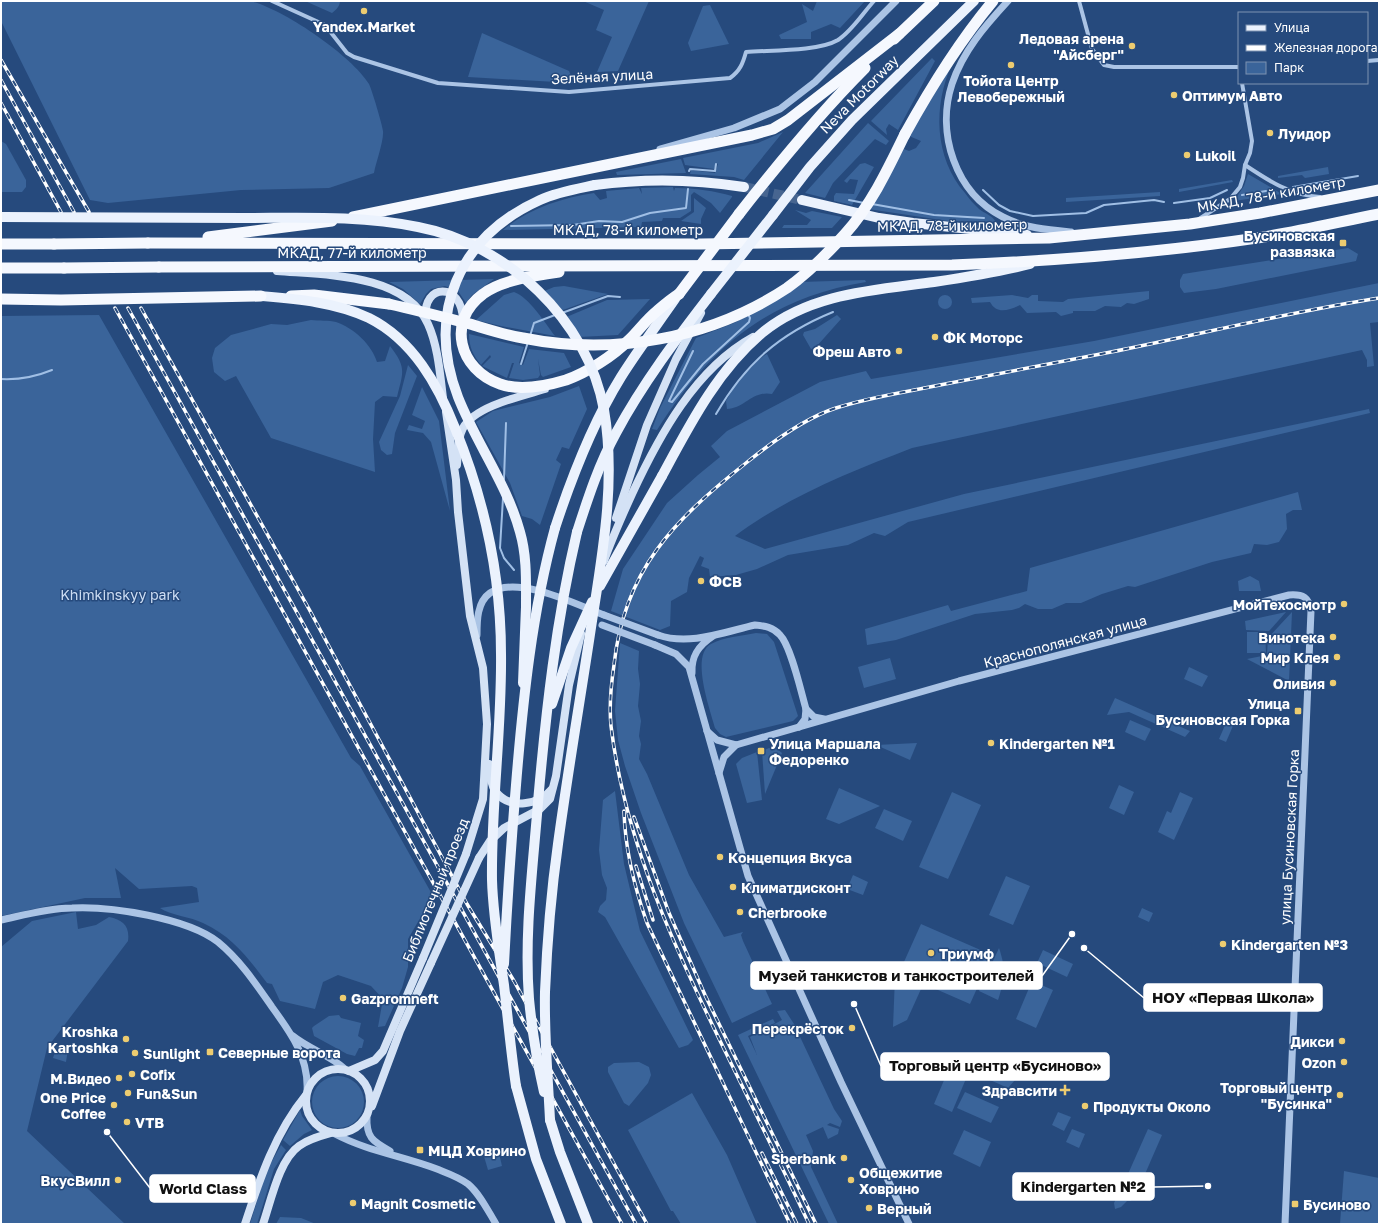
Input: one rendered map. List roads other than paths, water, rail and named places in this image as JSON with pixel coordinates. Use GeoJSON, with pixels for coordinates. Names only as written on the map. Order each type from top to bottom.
{"type":"FeatureCollection","features":[{"type":"Feature","properties":{"kind":"highway","name":"Neva Motorway"},"geometry":{"type":"LineString","coordinates":[[566,380],[609,356],[629,340],[657,311],[679,294],[739,214],[833,99],[934,1]]}},
{"type":"Feature","properties":{"kind":"highway"},"geometry":{"type":"LineString","coordinates":[[1,299],[61,300],[314,295],[390,304],[523,338],[563,344],[601,346],[665,338],[694,331],[734,316],[766,301],[788,287],[818,262],[846,233],[866,206],[885,175],[905,134],[948,58],[967,31],[992,1]]}},
{"type":"Feature","properties":{"kind":"highway"},"geometry":{"type":"LineString","coordinates":[[148,243],[273,230],[362,216],[581,169],[662,155],[752,136],[773,129],[799,112],[899,34]]}},
{"type":"Feature","properties":{"kind":"highway","name":"МКАД, 78-й километр"},"geometry":{"type":"LineString","coordinates":[[521,244],[807,243],[1049,238],[1190,224],[1379,190]]}},
{"type":"Feature","properties":{"kind":"highway"},"geometry":{"type":"LineString","coordinates":[[1044,261],[1171,249],[1258,238],[1379,214]]}},
{"type":"Feature","properties":{"kind":"highway","name":"МКАД, 77-й километр"},"geometry":{"type":"LineString","coordinates":[[1,244],[521,244]]}},
{"type":"Feature","properties":{"kind":"highway","name":"МКАД, 77-й километр"},"geometry":{"type":"LineString","coordinates":[[1,268],[952,265],[1044,261]]}},
{"type":"Feature","properties":{"kind":"highway"},"geometry":{"type":"LineString","coordinates":[[566,380],[518,387],[486,379],[469,362],[463,348],[461,335],[463,321],[470,307],[484,293],[502,285],[544,274],[605,266]]}},
{"type":"Feature","properties":{"kind":"main road","name":"Neva Motorway"},"geometry":{"type":"LineString","coordinates":[[544,735],[548,692],[577,532],[599,470],[616,434],[642,389],[711,294],[810,167],[852,120],[974,1]]}},
{"type":"Feature","properties":{"kind":"main road"},"geometry":{"type":"LineString","coordinates":[[504,985],[507,907],[522,712],[526,607],[524,551],[520,531],[507,494],[458,397],[448,358],[445,328],[453,286],[462,268],[474,250],[488,234],[506,219],[541,200],[569,190],[626,181],[682,180],[744,187]]}},
{"type":"Feature","properties":{"kind":"main road"},"geometry":{"type":"LineString","coordinates":[[802,200],[879,218],[913,224],[995,231],[1049,238]]}},
{"type":"Feature","properties":{"kind":"main road"},"geometry":{"type":"LineString","coordinates":[[1,217],[332,218],[420,227],[451,236],[490,254],[522,276],[549,302],[571,330],[594,370],[604,408],[609,455],[603,553],[558,846],[550,923],[545,1001],[550,1120]]}},
{"type":"Feature","properties":{"kind":"main road"},"geometry":{"type":"LineString","coordinates":[[610,544],[656,443],[676,413],[698,384],[722,360],[744,343],[806,307],[831,299],[881,288],[1001,271],[1044,261]]}},
{"type":"Feature","properties":{"kind":"main road"},"geometry":{"type":"LineString","coordinates":[[224,267],[335,276],[374,283],[399,292],[411,301],[427,322]]}},
{"type":"Feature","properties":{"kind":"main road"},"geometry":{"type":"LineString","coordinates":[[456,480],[440,378],[433,340],[427,322],[426,310],[429,299],[438,292],[444,292],[456,296],[463,310],[463,321]]}},
{"type":"Feature","properties":{"kind":"main road"},"geometry":{"type":"LineString","coordinates":[[522,712],[533,629],[555,528],[578,462],[596,424],[621,378],[679,294]]}},
{"type":"Feature","properties":{"kind":"main road"},"geometry":{"type":"LineString","coordinates":[[610,544],[616,520],[647,425],[676,359],[711,294]]}},
{"type":"Feature","properties":{"kind":"main road"},"geometry":{"type":"LineString","coordinates":[[261,296],[307,300],[344,309],[369,318],[388,330],[408,348],[425,368],[438,390],[468,462],[487,528],[499,615],[501,652],[500,723],[494,805],[492,880],[496,939],[504,985],[507,1027],[516,1086],[536,1159],[562,1224]]}},
{"type":"Feature","properties":{"kind":"main road"},"geometry":{"type":"LineString","coordinates":[[588,1224],[560,1152],[550,1120],[535,1044],[529,999],[528,960],[530,901],[544,735],[558,683],[589,608],[692,420],[715,384],[738,357],[763,332]]}},
{"type":"Feature","properties":{"kind":"main road"},"geometry":{"type":"LineString","coordinates":[[456,480],[459,437],[467,422],[480,412],[502,403],[546,389],[566,380]]}},
{"type":"Feature","properties":{"kind":"main road","name":"Библиотечный проезд"},"geometry":{"type":"LineString","coordinates":[[347,1070],[375,1060],[383,1051],[466,854],[483,799],[487,748],[483,668],[470,616],[456,480]]}},
{"type":"Feature","properties":{"kind":"main road","name":"Библиотечный проезд"},"geometry":{"type":"LineString","coordinates":[[369,1113],[400,1031],[479,858],[490,841],[504,828],[546,804],[550,799],[555,786],[569,685],[581,635],[610,544]]}},
{"type":"Feature","properties":{"kind":"main road"},"geometry":{"type":"LineString","coordinates":[[487,748],[491,783],[502,797],[520,803],[530,803],[546,796],[555,786]]}},
{"type":"Feature","properties":{"kind":"main road"},"geometry":{"type":"LineString","coordinates":[[245,1224],[257,1187],[277,1139],[295,1108],[307,1093],[314,1079],[331,1069],[347,1070],[360,1077],[368,1086],[371,1102],[369,1113],[362,1124],[354,1130],[345,1133],[333,1133],[308,1140],[292,1152],[281,1171],[263,1224]]}},
{"type":"Feature","properties":{"kind":"main road"},"geometry":{"type":"LineString","coordinates":[[307,1093],[306,1107],[311,1119],[323,1130],[333,1133]]}},
{"type":"Feature","properties":{"kind":"street","name":"Зелёная улица"},"geometry":{"type":"LineString","coordinates":[[272,1],[325,25],[347,53],[354,58],[400,73],[438,83],[569,92],[730,78],[742,65],[746,52],[814,48],[826,45],[838,39],[874,1]]}},
{"type":"Feature","properties":{"kind":"street"},"geometry":{"type":"LineString","coordinates":[[581,169],[707,136],[763,117],[780,109],[815,82],[896,1]]}},
{"type":"Feature","properties":{"kind":"street"},"geometry":{"type":"LineString","coordinates":[[1008,1],[973,42],[960,65],[952,84],[948,102],[946,128],[948,143],[956,167],[964,181],[981,202],[1004,218],[1047,230],[1095,234]]}},
{"type":"Feature","properties":{"kind":"street"},"geometry":{"type":"LineString","coordinates":[[1079,1],[1092,50],[1104,65],[1114,68],[1238,67]]}},
{"type":"Feature","properties":{"kind":"street"},"geometry":{"type":"LineString","coordinates":[[1368,61],[1379,60]]}},
{"type":"Feature","properties":{"kind":"street"},"geometry":{"type":"LineString","coordinates":[[1190,224],[1230,199],[1240,186],[1252,141],[1242,84]]}},
{"type":"Feature","properties":{"kind":"street"},"geometry":{"type":"LineString","coordinates":[[1245,165],[1276,185],[1294,193],[1309,196],[1340,198]]}},
{"type":"Feature","properties":{"kind":"street"},"geometry":{"type":"LineString","coordinates":[[477,642],[477,617],[479,609],[489,593],[496,590],[517,587],[528,588],[658,635],[678,640],[755,625],[764,626],[781,636],[787,646],[806,709],[804,722],[797,728]]}},
{"type":"Feature","properties":{"kind":"street","name":"Краснополянская улица"},"geometry":{"type":"LineString","coordinates":[[806,709],[811,715],[817,718],[821,719],[830,717],[1289,595],[1300,594],[1306,597]]}},
{"type":"Feature","properties":{"kind":"street","name":"улица Бусиновская Горка"},"geometry":{"type":"LineString","coordinates":[[1285,1224],[1311,611],[1306,597]]}},
{"type":"Feature","properties":{"kind":"street"},"geometry":{"type":"LineString","coordinates":[[581,635],[590,626],[602,625],[671,652],[683,660],[693,677]]}},
{"type":"Feature","properties":{"kind":"street"},"geometry":{"type":"LineString","coordinates":[[717,633],[705,641],[697,650],[693,664],[693,677],[748,876],[841,1082],[909,1224]]}},
{"type":"Feature","properties":{"kind":"street","name":"Краснополянская улица"},"geometry":{"type":"LineString","coordinates":[[736,745],[830,717]]}},
{"type":"Feature","properties":{"kind":"street"},"geometry":{"type":"LineString","coordinates":[[707,731],[717,740],[736,745]]}},
{"type":"Feature","properties":{"kind":"street"},"geometry":{"type":"LineString","coordinates":[[719,773],[724,757],[736,745]]}},
{"type":"Feature","properties":{"kind":"street"},"geometry":{"type":"LineString","coordinates":[[1,920],[61,908],[86,908],[136,914],[192,928],[217,942],[241,964],[292,1034],[301,1042],[338,1063],[347,1070]]}},
{"type":"Feature","properties":{"kind":"street"},"geometry":{"type":"LineString","coordinates":[[292,1034],[306,1068],[307,1093]]}},
{"type":"Feature","properties":{"kind":"street"},"geometry":{"type":"LineString","coordinates":[[369,1113],[368,1132],[372,1140],[400,1157]]}},
{"type":"Feature","properties":{"kind":"street"},"geometry":{"type":"LineString","coordinates":[[333,1133],[350,1141],[444,1172],[468,1184],[477,1194],[496,1224]]}},
{"type":"Feature","properties":{"kind":"waterway"},"geometry":{"type":"LineString","coordinates":[[689,171],[690,169],[715,171],[716,164]]}},
{"type":"Feature","properties":{"kind":"waterway"},"geometry":{"type":"LineString","coordinates":[[1293,187],[1358,176]]}},
{"type":"Feature","properties":{"kind":"waterway"},"geometry":{"type":"LineString","coordinates":[[511,226],[573,225],[599,221],[622,222],[650,213],[686,208],[688,189]]}},
{"type":"Feature","properties":{"kind":"waterway"},"geometry":{"type":"LineString","coordinates":[[983,190],[999,205],[1010,211],[1033,216],[1086,213],[1104,205],[1154,200],[1164,202]]}},
{"type":"Feature","properties":{"kind":"waterway"},"geometry":{"type":"LineString","coordinates":[[1174,203],[1210,198],[1227,190]]}},
{"type":"Feature","properties":{"kind":"waterway"},"geometry":{"type":"LineString","coordinates":[[1242,195],[1266,191]]}},
{"type":"Feature","properties":{"kind":"waterway"},"geometry":{"type":"LineString","coordinates":[[849,200],[864,203]]}},
{"type":"Feature","properties":{"kind":"waterway"},"geometry":{"type":"LineString","coordinates":[[872,204],[934,215],[984,218]]}},
{"type":"Feature","properties":{"kind":"waterway"},"geometry":{"type":"LineString","coordinates":[[562,313],[608,296],[620,297]]}},
{"type":"Feature","properties":{"kind":"waterway"},"geometry":{"type":"LineString","coordinates":[[716,414],[739,380],[765,352],[796,330],[833,312]]}},
{"type":"Feature","properties":{"kind":"waterway"},"geometry":{"type":"LineString","coordinates":[[693,351],[669,401],[672,402],[703,364],[749,322],[750,318],[748,314]]}},
{"type":"Feature","properties":{"kind":"waterway"},"geometry":{"type":"LineString","coordinates":[[530,336],[534,323],[555,315]]}},
{"type":"Feature","properties":{"kind":"waterway"},"geometry":{"type":"LineString","coordinates":[[521,364],[528,342]]}},
{"type":"Feature","properties":{"kind":"waterway"},"geometry":{"type":"LineString","coordinates":[[1,379],[27,378],[52,370]]}},
{"type":"Feature","properties":{"kind":"waterway"},"geometry":{"type":"LineString","coordinates":[[504,479],[506,423]]}},
{"type":"Feature","properties":{"kind":"waterway"},"geometry":{"type":"LineString","coordinates":[[503,498],[500,548],[504,558],[514,570]]}},
{"type":"Feature","properties":{"kind":"tunnel"},"geometry":{"type":"LineString","coordinates":[[744,187],[802,200]]}},
{"type":"Feature","properties":{"kind":"railway"},"geometry":{"type":"LineString","coordinates":[[1,60],[89,212]]}},
{"type":"Feature","properties":{"kind":"railway"},"geometry":{"type":"LineString","coordinates":[[1,80],[74,212]]}},
{"type":"Feature","properties":{"kind":"railway"},"geometry":{"type":"LineString","coordinates":[[1,103],[61,212]]}},
{"type":"Feature","properties":{"kind":"railway"},"geometry":{"type":"LineString","coordinates":[[809,1224],[688,974],[655,894],[640,853],[628,811],[618,769],[610,711],[613,673],[620,631],[629,601],[641,574],[675,527],[696,505],[756,455],[778,439],[801,424],[824,412],[849,404],[888,395],[1111,352],[1312,310],[1379,298]]}},
{"type":"Feature","properties":{"kind":"railway"},"geometry":{"type":"LineString","coordinates":[[115,308],[622,1224]]}},
{"type":"Feature","properties":{"kind":"railway"},"geometry":{"type":"LineString","coordinates":[[128,308],[636,1224]]}},
{"type":"Feature","properties":{"kind":"railway"},"geometry":{"type":"LineString","coordinates":[[141,308],[309,609],[467,904],[514,981],[647,1224]]}},
{"type":"Feature","properties":{"kind":"railway"},"geometry":{"type":"LineString","coordinates":[[624,811],[628,854],[638,895],[647,923],[790,1224]]}},
{"type":"Feature","properties":{"kind":"railway"},"geometry":{"type":"LineString","coordinates":[[634,817],[669,913],[705,995],[816,1224]]}},
{"type":"Feature","properties":{"kind":"railway"},"geometry":{"type":"LineString","coordinates":[[636,866],[653,920]]}},
{"type":"Feature","properties":{"kind":"railway"},"geometry":{"type":"LineString","coordinates":[[762,1153],[797,1224]]}},
{"type":"Feature","properties":{"kind":"place","name":"Yandex.Market"},"geometry":{"type":"Point","coordinates":[364,11]}},
{"type":"Feature","properties":{"kind":"place","name":"Ледовая арена \"Айсберг\""},"geometry":{"type":"Point","coordinates":[1132,46]}},
{"type":"Feature","properties":{"kind":"place","name":"Тойота Центр Левобережный"},"geometry":{"type":"Point","coordinates":[1011,65]}},
{"type":"Feature","properties":{"kind":"place","name":"Оптимум Авто"},"geometry":{"type":"Point","coordinates":[1174,95]}},
{"type":"Feature","properties":{"kind":"place","name":"Луидор"},"geometry":{"type":"Point","coordinates":[1270,133]}},
{"type":"Feature","properties":{"kind":"place","name":"Lukoil"},"geometry":{"type":"Point","coordinates":[1187,155]}},
{"type":"Feature","properties":{"kind":"place","name":"Бусиновская развязка"},"geometry":{"type":"Point","coordinates":[1343,243]}},
{"type":"Feature","properties":{"kind":"place","name":"ФК Моторс"},"geometry":{"type":"Point","coordinates":[935,337]}},
{"type":"Feature","properties":{"kind":"place","name":"Фреш Авто"},"geometry":{"type":"Point","coordinates":[899,351]}},
{"type":"Feature","properties":{"kind":"place","name":"ФСВ"},"geometry":{"type":"Point","coordinates":[701,581]}},
{"type":"Feature","properties":{"kind":"place","name":"МойТехосмотр"},"geometry":{"type":"Point","coordinates":[1344,604]}},
{"type":"Feature","properties":{"kind":"place","name":"Винотека"},"geometry":{"type":"Point","coordinates":[1333,637]}},
{"type":"Feature","properties":{"kind":"place","name":"Мир Клея"},"geometry":{"type":"Point","coordinates":[1337,657]}},
{"type":"Feature","properties":{"kind":"place","name":"Оливия"},"geometry":{"type":"Point","coordinates":[1333,683]}},
{"type":"Feature","properties":{"kind":"place","name":"Улица Бусиновская Горка"},"geometry":{"type":"Point","coordinates":[1298,711]}},
{"type":"Feature","properties":{"kind":"place","name":"Kindergarten №1"},"geometry":{"type":"Point","coordinates":[991,743]}},
{"type":"Feature","properties":{"kind":"place","name":"Улица Маршала Федоренко"},"geometry":{"type":"Point","coordinates":[761,751]}},
{"type":"Feature","properties":{"kind":"place","name":"Концепция Вкуса"},"geometry":{"type":"Point","coordinates":[720,857]}},
{"type":"Feature","properties":{"kind":"place","name":"Климатдисконт"},"geometry":{"type":"Point","coordinates":[733,887]}},
{"type":"Feature","properties":{"kind":"place","name":"Cherbrooke"},"geometry":{"type":"Point","coordinates":[740,912]}},
{"type":"Feature","properties":{"kind":"place","name":"Музей танкистов и танкостроителей"},"geometry":{"type":"Point","coordinates":[1072,934]}},
{"type":"Feature","properties":{"kind":"place","name":"Kindergarten №3"},"geometry":{"type":"Point","coordinates":[1223,944]}},
{"type":"Feature","properties":{"kind":"place","name":"НОУ «Первая Школа»"},"geometry":{"type":"Point","coordinates":[1084,948]}},
{"type":"Feature","properties":{"kind":"place","name":"Триумф"},"geometry":{"type":"Point","coordinates":[931,953]}},
{"type":"Feature","properties":{"kind":"place","name":"Gazpromneft"},"geometry":{"type":"Point","coordinates":[343,998]}},
{"type":"Feature","properties":{"kind":"place","name":"Торговый центр «Бусиново»"},"geometry":{"type":"Point","coordinates":[854,1004]}},
{"type":"Feature","properties":{"kind":"place","name":"Перекрёсток"},"geometry":{"type":"Point","coordinates":[852,1028]}},
{"type":"Feature","properties":{"kind":"place","name":"Kroshka Kartoshka"},"geometry":{"type":"Point","coordinates":[126,1039]}},
{"type":"Feature","properties":{"kind":"place","name":"Дикси"},"geometry":{"type":"Point","coordinates":[1342,1041]}},
{"type":"Feature","properties":{"kind":"place","name":"Северные ворота"},"geometry":{"type":"Point","coordinates":[210,1052]}},
{"type":"Feature","properties":{"kind":"place","name":"Sunlight"},"geometry":{"type":"Point","coordinates":[135,1053]}},
{"type":"Feature","properties":{"kind":"place","name":"Ozon"},"geometry":{"type":"Point","coordinates":[1344,1062]}},
{"type":"Feature","properties":{"kind":"place","name":"Cofix"},"geometry":{"type":"Point","coordinates":[132,1074]}},
{"type":"Feature","properties":{"kind":"place","name":"М.Видео"},"geometry":{"type":"Point","coordinates":[119,1078]}},
{"type":"Feature","properties":{"kind":"place","name":"Здравсити"},"geometry":{"type":"Point","coordinates":[1065,1090]}},
{"type":"Feature","properties":{"kind":"place","name":"Fun&Sun"},"geometry":{"type":"Point","coordinates":[128,1093]}},
{"type":"Feature","properties":{"kind":"place","name":"Торговый центр \"Бусинка\""},"geometry":{"type":"Point","coordinates":[1340,1095]}},
{"type":"Feature","properties":{"kind":"place","name":"One Price Coffee"},"geometry":{"type":"Point","coordinates":[114,1105]}},
{"type":"Feature","properties":{"kind":"place","name":"Продукты Около"},"geometry":{"type":"Point","coordinates":[1085,1106]}},
{"type":"Feature","properties":{"kind":"place","name":"VTB"},"geometry":{"type":"Point","coordinates":[127,1122]}},
{"type":"Feature","properties":{"kind":"place","name":"World Class"},"geometry":{"type":"Point","coordinates":[107,1132]}},
{"type":"Feature","properties":{"kind":"place","name":"МЦД Ховрино"},"geometry":{"type":"Point","coordinates":[420,1150]}},
{"type":"Feature","properties":{"kind":"place","name":"Sberbank"},"geometry":{"type":"Point","coordinates":[844,1158]}},
{"type":"Feature","properties":{"kind":"place","name":"ВкусВилл"},"geometry":{"type":"Point","coordinates":[118,1180]}},
{"type":"Feature","properties":{"kind":"place","name":"Общежитие Ховрино"},"geometry":{"type":"Point","coordinates":[851,1180]}},
{"type":"Feature","properties":{"kind":"place","name":"Kindergarten №2"},"geometry":{"type":"Point","coordinates":[1208,1186]}},
{"type":"Feature","properties":{"kind":"place","name":"Magnit Cosmetic"},"geometry":{"type":"Point","coordinates":[353,1203]}},
{"type":"Feature","properties":{"kind":"place","name":"Бусиново"},"geometry":{"type":"Point","coordinates":[1295,1204]}},
{"type":"Feature","properties":{"kind":"place","name":"Верный"},"geometry":{"type":"Point","coordinates":[869,1208]}},
{"type":"Feature","properties":{"kind":"park label","name":"Khimkinskyy park"},"geometry":{"type":"Point","coordinates":[120,594]}}]}
